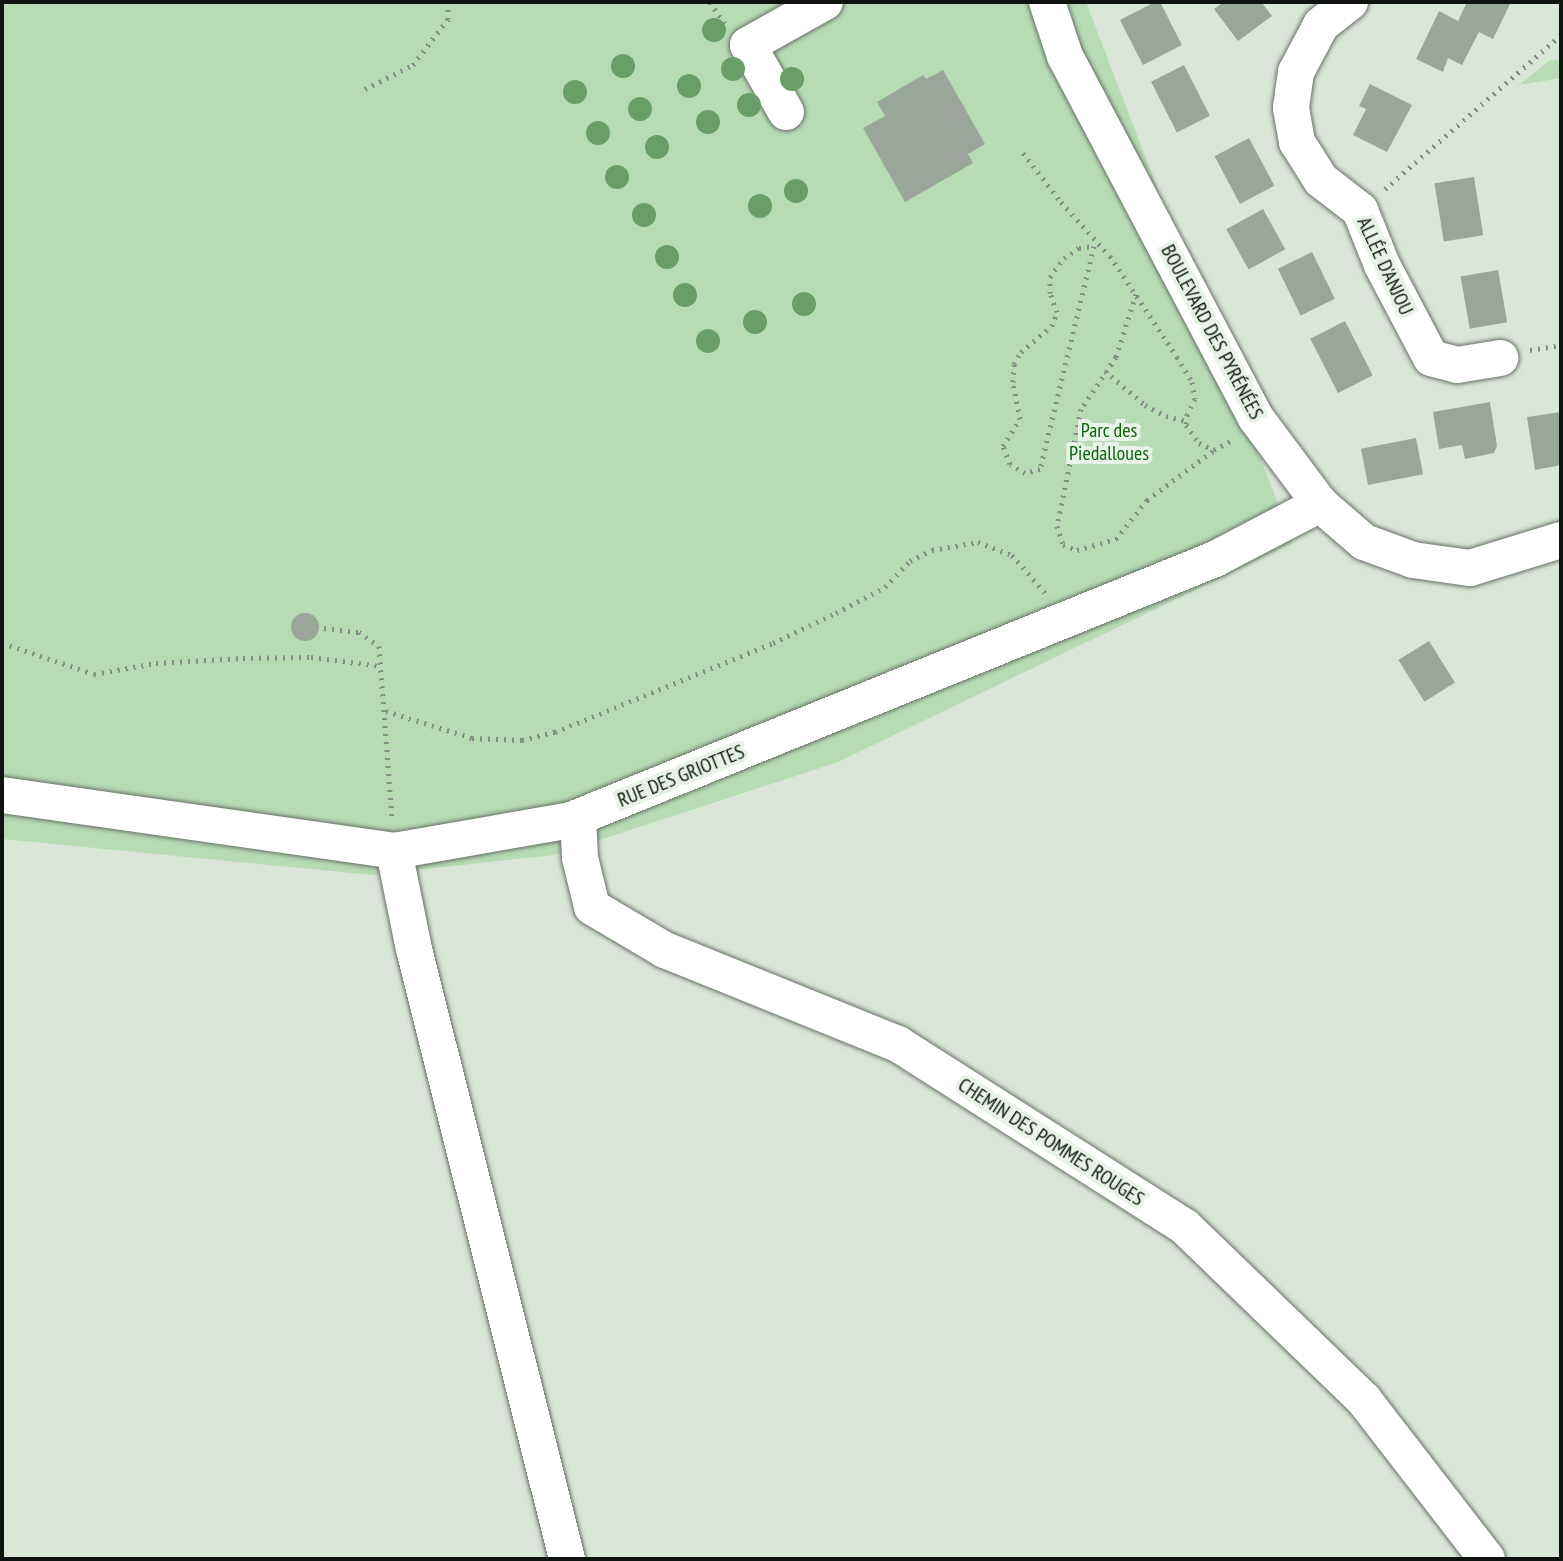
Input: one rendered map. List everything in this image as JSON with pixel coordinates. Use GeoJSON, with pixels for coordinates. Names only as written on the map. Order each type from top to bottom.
{"type":"FeatureCollection","features":[{"type":"Feature","properties":{"kind":"street"},"geometry":{"type":"LineString","coordinates":[[786,112],[748,45],[825,2]]}},
{"type":"Feature","properties":{"kind":"street","name":"BOULEVARD DES PYRÉNÉES"},"geometry":{"type":"LineString","coordinates":[[1047,2],[1065,56],[1256,418],[1320,504],[1364,542],[1413,560],[1470,568],[1561,540]]}},
{"type":"Feature","properties":{"kind":"street","name":"ALLÉE D'ANJOU"},"geometry":{"type":"LineString","coordinates":[[1350,2],[1321,25],[1296,72],[1292,127],[1306,160],[1321,180],[1360,210],[1382,265],[1431,358],[1457,365],[1500,358]]}},
{"type":"Feature","properties":{"kind":"street","name":"RUE DES GRIOTTES"},"geometry":{"type":"LineString","coordinates":[[2,795],[394,851],[578,818],[1215,559],[1320,504]]}},
{"type":"Feature","properties":{"kind":"street","name":"CHEMIN DES POMMES ROUGES"},"geometry":{"type":"LineString","coordinates":[[578,818],[580,858],[592,907],[665,950],[898,1044],[1185,1227],[1364,1400],[1487,1559]]}},
{"type":"Feature","properties":{"kind":"street"},"geometry":{"type":"LineString","coordinates":[[394,851],[414,949],[567,1559]]}},
{"type":"Feature","properties":{"kind":"path"},"geometry":{"type":"LineString","coordinates":[[365,89],[413,65],[448,19],[448,2]]}},
{"type":"Feature","properties":{"kind":"path"},"geometry":{"type":"LineString","coordinates":[[1360,210],[1560,38]]}},
{"type":"Feature","properties":{"kind":"path"},"geometry":{"type":"LineString","coordinates":[[1023,153],[1136,294],[1192,382],[1195,399],[1186,421]]}},
{"type":"Feature","properties":{"kind":"path"},"geometry":{"type":"LineString","coordinates":[[1094,243],[1040,469],[1025,473],[1010,464],[1003,446],[1020,419],[1013,382],[1014,364],[1021,352],[1052,326],[1057,312],[1050,293],[1050,277],[1064,258],[1094,243]]}},
{"type":"Feature","properties":{"kind":"path"},"geometry":{"type":"LineString","coordinates":[[1136,294],[1116,357],[1081,409],[1057,526],[1063,545],[1077,550],[1116,539],[1147,500],[1214,450],[1229,443],[1256,418]]}},
{"type":"Feature","properties":{"kind":"path"},"geometry":{"type":"LineString","coordinates":[[1105,371],[1145,405],[1166,416],[1186,421],[1199,443],[1214,450]]}},
{"type":"Feature","properties":{"kind":"path"},"geometry":{"type":"LineString","coordinates":[[386,711],[472,738],[522,740],[555,732],[773,643],[836,613],[885,587],[910,561],[932,550],[978,542],[1012,555],[1043,589],[1061,621]]}},
{"type":"Feature","properties":{"kind":"path"},"geometry":{"type":"LineString","coordinates":[[324,628],[359,632],[379,646],[394,851]]}},
{"type":"Feature","properties":{"kind":"path"},"geometry":{"type":"LineString","coordinates":[[2,643],[94,674],[156,663],[243,658],[311,657],[381,666]]}},
{"type":"Feature","properties":{"kind":"green space","name":"Parc des Piedalloues"},"geometry":{"type":"Polygon","coordinates":[[[2,2],[1086,2],[1293,543],[838,762],[554,855],[372,875],[2,839],[2,2]]]}},
{"type":"Feature","properties":{"kind":"green space"},"geometry":{"type":"Polygon","coordinates":[[[1561,59],[1561,78],[1519,85],[1549,61],[1561,59]]]}},
{"type":"Feature","properties":{"kind":"building"},"geometry":{"type":"Polygon","coordinates":[[[1160,2],[1182,45],[1143,65],[1120,20],[1160,2]]]}},
{"type":"Feature","properties":{"kind":"building"},"geometry":{"type":"Polygon","coordinates":[[[1224,2],[1261,2],[1272,16],[1238,41],[1214,9],[1224,2]]]}},
{"type":"Feature","properties":{"kind":"building"},"geometry":{"type":"Polygon","coordinates":[[[1467,2],[1511,2],[1493,39],[1479,32],[1462,65],[1448,58],[1443,72],[1416,59],[1439,11],[1458,21],[1467,2]]]}},
{"type":"Feature","properties":{"kind":"building"},"geometry":{"type":"Polygon","coordinates":[[[1184,65],[1210,116],[1177,133],[1151,82],[1184,65]]]}},
{"type":"Feature","properties":{"kind":"building"},"geometry":{"type":"Polygon","coordinates":[[[943,70],[985,144],[968,154],[973,163],[905,202],[863,128],[885,116],[877,102],[923,75],[926,79],[943,70]]]}},
{"type":"Feature","properties":{"kind":"building"},"geometry":{"type":"Polygon","coordinates":[[[1370,84],[1412,105],[1387,152],[1353,135],[1366,109],[1359,106],[1370,84]]]}},
{"type":"Feature","properties":{"kind":"building"},"geometry":{"type":"Polygon","coordinates":[[[1249,138],[1274,186],[1240,204],[1215,156],[1249,138]]]}},
{"type":"Feature","properties":{"kind":"building"},"geometry":{"type":"Polygon","coordinates":[[[1474,177],[1483,235],[1444,242],[1434,183],[1474,177]]]}},
{"type":"Feature","properties":{"kind":"building"},"geometry":{"type":"Polygon","coordinates":[[[1263,209],[1285,249],[1249,270],[1226,229],[1263,209]]]}},
{"type":"Feature","properties":{"kind":"building"},"geometry":{"type":"Polygon","coordinates":[[[1312,252],[1335,299],[1301,315],[1278,269],[1312,252]]]}},
{"type":"Feature","properties":{"kind":"building"},"geometry":{"type":"Polygon","coordinates":[[[1498,270],[1507,322],[1470,329],[1461,277],[1498,270]]]}},
{"type":"Feature","properties":{"kind":"building"},"geometry":{"type":"Polygon","coordinates":[[[1345,321],[1373,375],[1338,393],[1310,339],[1345,321]]]}},
{"type":"Feature","properties":{"kind":"building"},"geometry":{"type":"Polygon","coordinates":[[[1490,402],[1497,446],[1494,453],[1465,459],[1462,445],[1439,449],[1433,412],[1490,402]]]}},
{"type":"Feature","properties":{"kind":"building"},"geometry":{"type":"Polygon","coordinates":[[[1561,412],[1561,465],[1535,470],[1527,417],[1561,412]]]}},
{"type":"Feature","properties":{"kind":"building"},"geometry":{"type":"Polygon","coordinates":[[[1416,438],[1423,474],[1368,485],[1361,449],[1416,438]]]}},
{"type":"Feature","properties":{"kind":"building"},"geometry":{"type":"Polygon","coordinates":[[[305,613],[315,617],[319,627],[315,637],[305,641],[295,637],[291,627],[295,617],[305,613]]]}},
{"type":"Feature","properties":{"kind":"building"},"geometry":{"type":"Polygon","coordinates":[[[1429,641],[1455,683],[1424,702],[1398,660],[1429,641]]]}}]}
